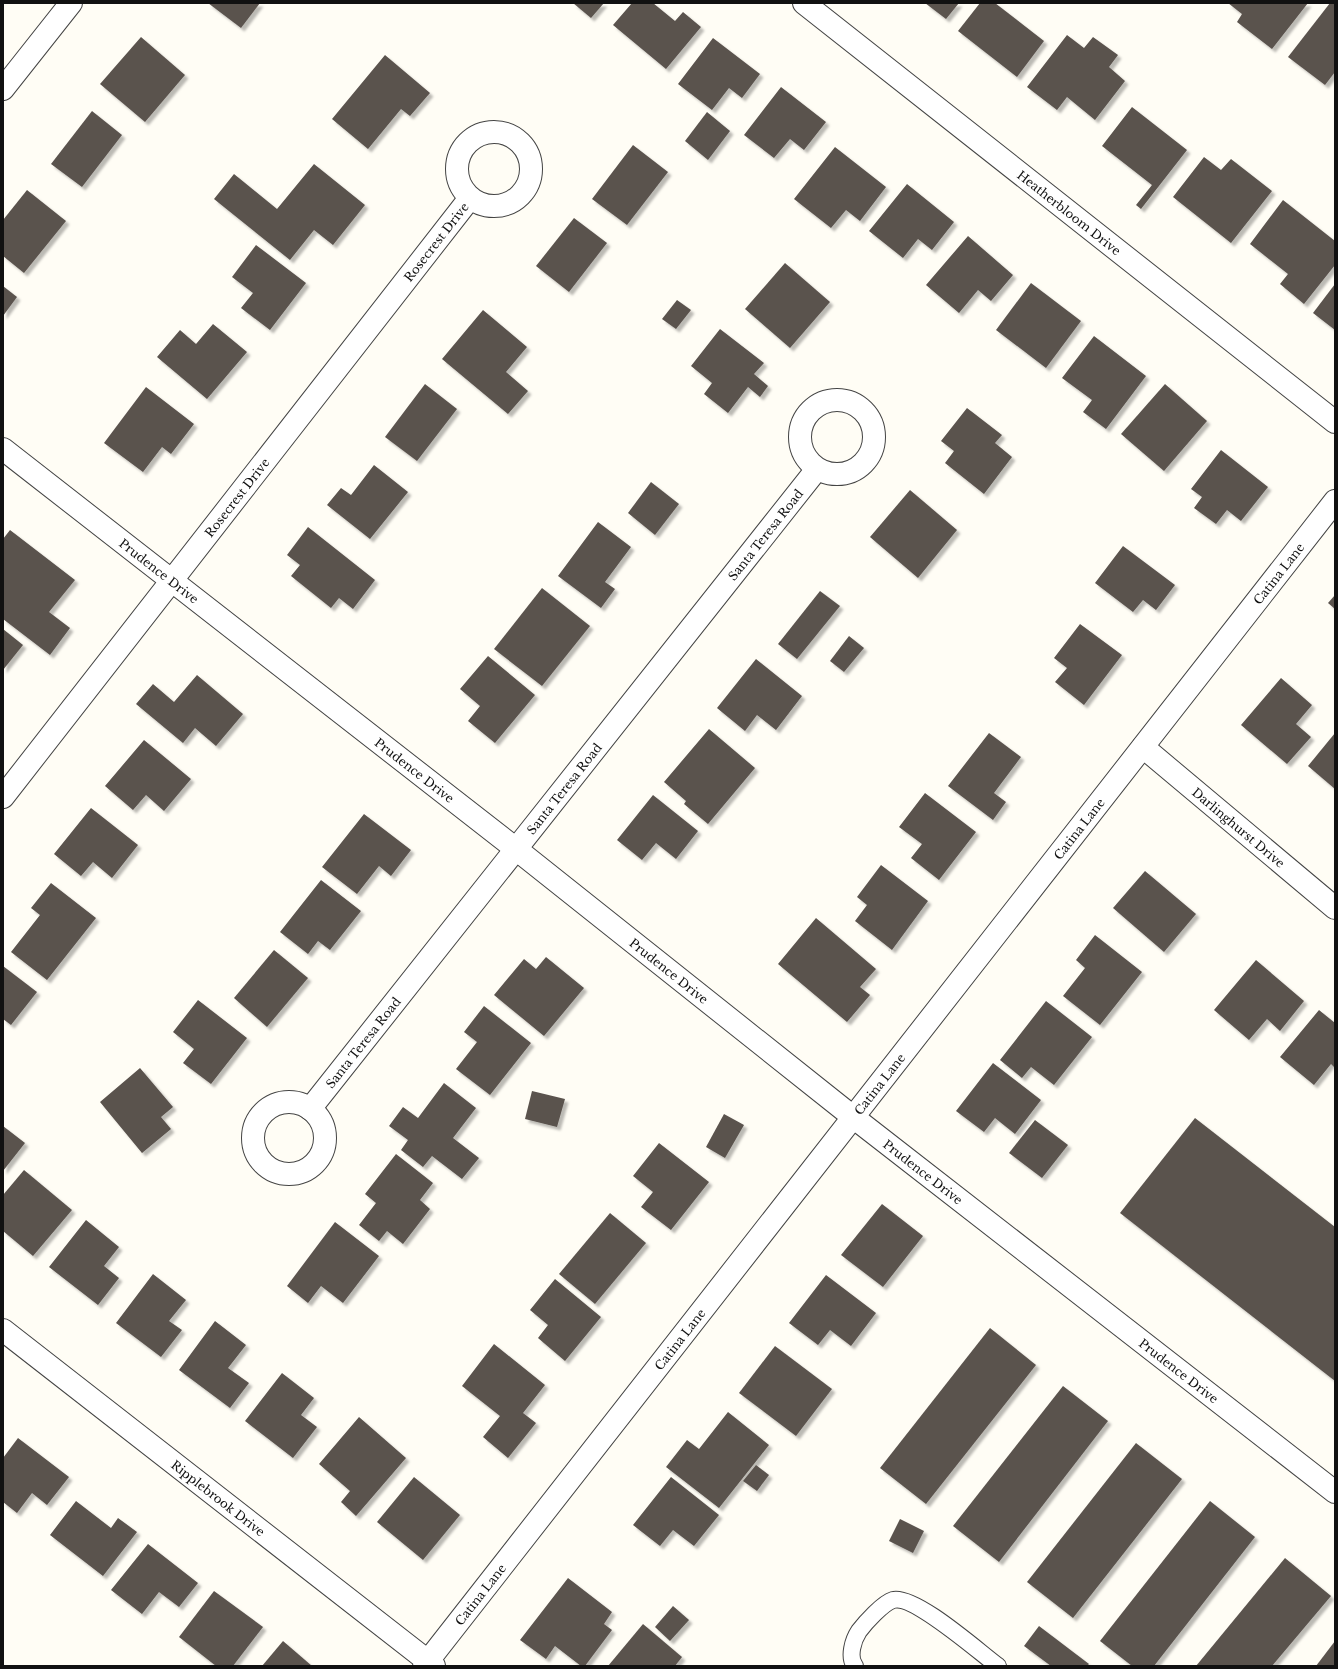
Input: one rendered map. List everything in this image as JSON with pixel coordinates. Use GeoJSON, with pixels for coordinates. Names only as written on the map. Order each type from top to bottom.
{"type":"FeatureCollection","features":[{"type":"Feature","properties":{"kind":"street"},"geometry":{"type":"LineString","coordinates":[[3,89],[71,3]]}},
{"type":"Feature","properties":{"kind":"street","name":"Heatherbloom Drive"},"geometry":{"type":"LineString","coordinates":[[804,3],[1335,422]]}},
{"type":"Feature","properties":{"kind":"street","name":"Rosecrest Drive"},"geometry":{"type":"LineString","coordinates":[[3,797],[470,198]]}},
{"type":"Feature","properties":{"kind":"street","name":"Prudence Drive"},"geometry":{"type":"LineString","coordinates":[[3,449],[516,849],[853,1117],[1335,1492]]}},
{"type":"Feature","properties":{"kind":"street","name":"Santa Teresa Road"},"geometry":{"type":"LineString","coordinates":[[310,1109],[817,469]]}},
{"type":"Feature","properties":{"kind":"street","name":"Catina Lane"},"geometry":{"type":"LineString","coordinates":[[428,1664],[853,1117],[1335,501]]}},
{"type":"Feature","properties":{"kind":"street","name":"Darlinghurst Drive"},"geometry":{"type":"LineString","coordinates":[[1142,747],[1335,908]]}},
{"type":"Feature","properties":{"kind":"street","name":"Ripplebrook Drive"},"geometry":{"type":"LineString","coordinates":[[3,1330],[428,1664]]}},
{"type":"Feature","properties":{"kind":"lane"},"geometry":{"type":"LineString","coordinates":[[855,1666],[853,1663],[852,1648],[858,1632],[874,1613],[892,1600],[906,1600],[930,1614],[998,1666]]}},
{"type":"Feature","properties":{"kind":"building"},"geometry":{"type":"Polygon","coordinates":[[[208,3],[260,3],[241,28],[208,3]]]}},
{"type":"Feature","properties":{"kind":"building"},"geometry":{"type":"Polygon","coordinates":[[[573,3],[604,3],[591,18],[573,3]]]}},
{"type":"Feature","properties":{"kind":"building"},"geometry":{"type":"Polygon","coordinates":[[[632,3],[653,3],[675,21],[683,12],[701,27],[666,69],[613,25],[632,3]]]}},
{"type":"Feature","properties":{"kind":"building"},"geometry":{"type":"Polygon","coordinates":[[[925,3],[959,3],[946,19],[925,3]]]}},
{"type":"Feature","properties":{"kind":"building"},"geometry":{"type":"Polygon","coordinates":[[[980,3],[995,3],[1044,41],[1017,77],[958,31],[980,3]]]}},
{"type":"Feature","properties":{"kind":"building"},"geometry":{"type":"Polygon","coordinates":[[[1228,3],[1308,3],[1272,49],[1237,22],[1242,14],[1228,3]]]}},
{"type":"Feature","properties":{"kind":"building"},"geometry":{"type":"Polygon","coordinates":[[[1330,3],[1335,3],[1335,72],[1325,85],[1288,57],[1330,3]]]}},
{"type":"Feature","properties":{"kind":"building"},"geometry":{"type":"Polygon","coordinates":[[[1067,35],[1084,48],[1093,37],[1118,55],[1109,67],[1125,81],[1095,120],[1067,97],[1057,110],[1027,87],[1067,35]]]}},
{"type":"Feature","properties":{"kind":"building"},"geometry":{"type":"Polygon","coordinates":[[[141,37],[185,75],[145,122],[100,84],[141,37]]]}},
{"type":"Feature","properties":{"kind":"building"},"geometry":{"type":"Polygon","coordinates":[[[713,38],[760,74],[742,98],[729,88],[712,110],[678,84],[713,38]]]}},
{"type":"Feature","properties":{"kind":"building"},"geometry":{"type":"Polygon","coordinates":[[[385,55],[430,93],[410,116],[401,109],[368,149],[332,119],[385,55]]]}},
{"type":"Feature","properties":{"kind":"building"},"geometry":{"type":"Polygon","coordinates":[[[781,87],[826,122],[804,150],[790,139],[774,158],[744,135],[781,87]]]}},
{"type":"Feature","properties":{"kind":"building"},"geometry":{"type":"Polygon","coordinates":[[[1132,107],[1187,150],[1141,209],[1136,205],[1152,185],[1102,146],[1132,107]]]}},
{"type":"Feature","properties":{"kind":"building"},"geometry":{"type":"Polygon","coordinates":[[[92,111],[122,135],[82,187],[51,164],[92,111]]]}},
{"type":"Feature","properties":{"kind":"building"},"geometry":{"type":"Polygon","coordinates":[[[707,112],[730,131],[708,160],[685,141],[707,112]]]}},
{"type":"Feature","properties":{"kind":"building"},"geometry":{"type":"Polygon","coordinates":[[[633,145],[668,172],[627,225],[592,199],[633,145]]]}},
{"type":"Feature","properties":{"kind":"building"},"geometry":{"type":"Polygon","coordinates":[[[835,147],[886,187],[860,221],[846,210],[831,228],[794,199],[835,147]]]}},
{"type":"Feature","properties":{"kind":"building"},"geometry":{"type":"Polygon","coordinates":[[[1204,157],[1221,170],[1231,159],[1272,191],[1231,243],[1173,197],[1204,157]]]}},
{"type":"Feature","properties":{"kind":"building"},"geometry":{"type":"Polygon","coordinates":[[[314,164],[365,205],[333,245],[314,230],[290,260],[214,199],[234,174],[277,209],[314,164]]]}},
{"type":"Feature","properties":{"kind":"building"},"geometry":{"type":"Polygon","coordinates":[[[907,184],[954,222],[932,250],[918,239],[903,258],[869,231],[907,184]]]}},
{"type":"Feature","properties":{"kind":"building"},"geometry":{"type":"Polygon","coordinates":[[[27,190],[66,221],[24,273],[3,256],[3,220],[27,190]]]}},
{"type":"Feature","properties":{"kind":"building"},"geometry":{"type":"Polygon","coordinates":[[[1283,200],[1335,241],[1335,265],[1304,304],[1280,284],[1288,274],[1250,244],[1283,200]]]}},
{"type":"Feature","properties":{"kind":"building"},"geometry":{"type":"Polygon","coordinates":[[[574,218],[607,243],[569,292],[536,266],[574,218]]]}},
{"type":"Feature","properties":{"kind":"building"},"geometry":{"type":"Polygon","coordinates":[[[968,236],[1013,275],[991,301],[978,290],[959,313],[926,285],[968,236]]]}},
{"type":"Feature","properties":{"kind":"building"},"geometry":{"type":"Polygon","coordinates":[[[256,245],[306,283],[270,330],[241,308],[253,293],[232,277],[256,245]]]}},
{"type":"Feature","properties":{"kind":"building"},"geometry":{"type":"Polygon","coordinates":[[[785,263],[830,302],[790,348],[745,309],[785,263]]]}},
{"type":"Feature","properties":{"kind":"building"},"geometry":{"type":"Polygon","coordinates":[[[1031,283],[1081,321],[1046,368],[996,330],[1031,283]]]}},
{"type":"Feature","properties":{"kind":"building"},"geometry":{"type":"Polygon","coordinates":[[[1335,284],[1335,330],[1313,313],[1335,284]]]}},
{"type":"Feature","properties":{"kind":"building"},"geometry":{"type":"Polygon","coordinates":[[[3,286],[17,297],[3,316],[3,286]]]}},
{"type":"Feature","properties":{"kind":"building"},"geometry":{"type":"Polygon","coordinates":[[[677,300],[691,310],[676,329],[662,319],[677,300]]]}},
{"type":"Feature","properties":{"kind":"building"},"geometry":{"type":"Polygon","coordinates":[[[483,310],[527,347],[506,372],[528,391],[508,414],[442,359],[483,310]]]}},
{"type":"Feature","properties":{"kind":"building"},"geometry":{"type":"Polygon","coordinates":[[[213,324],[247,352],[207,399],[157,357],[180,330],[196,344],[213,324]]]}},
{"type":"Feature","properties":{"kind":"building"},"geometry":{"type":"Polygon","coordinates":[[[720,329],[764,363],[754,374],[768,386],[760,397],[748,387],[728,413],[704,394],[712,383],[691,366],[720,329]]]}},
{"type":"Feature","properties":{"kind":"building"},"geometry":{"type":"Polygon","coordinates":[[[1094,336],[1146,376],[1106,429],[1083,412],[1092,400],[1062,378],[1094,336]]]}},
{"type":"Feature","properties":{"kind":"building"},"geometry":{"type":"Polygon","coordinates":[[[425,384],[457,409],[417,461],[385,437],[425,384]]]}},
{"type":"Feature","properties":{"kind":"building"},"geometry":{"type":"Polygon","coordinates":[[[1165,384],[1207,421],[1164,471],[1121,434],[1165,384]]]}},
{"type":"Feature","properties":{"kind":"building"},"geometry":{"type":"Polygon","coordinates":[[[146,387],[194,424],[171,454],[162,447],[143,472],[104,443],[146,387]]]}},
{"type":"Feature","properties":{"kind":"building"},"geometry":{"type":"Polygon","coordinates":[[[967,408],[1002,435],[995,443],[1012,457],[984,494],[945,463],[954,451],[941,441],[967,408]]]}},
{"type":"Feature","properties":{"kind":"building"},"geometry":{"type":"Polygon","coordinates":[[[1221,450],[1268,487],[1241,521],[1227,510],[1216,524],[1194,508],[1202,497],[1191,489],[1221,450]]]}},
{"type":"Feature","properties":{"kind":"building"},"geometry":{"type":"Polygon","coordinates":[[[374,465],[408,492],[370,539],[327,505],[341,488],[351,495],[374,465]]]}},
{"type":"Feature","properties":{"kind":"building"},"geometry":{"type":"Polygon","coordinates":[[[651,482],[679,504],[655,535],[628,513],[651,482]]]}},
{"type":"Feature","properties":{"kind":"building"},"geometry":{"type":"Polygon","coordinates":[[[910,490],[957,530],[918,578],[870,537],[910,490]]]}},
{"type":"Feature","properties":{"kind":"building"},"geometry":{"type":"Polygon","coordinates":[[[598,522],[631,547],[605,582],[615,589],[601,608],[558,576],[598,522]]]}},
{"type":"Feature","properties":{"kind":"building"},"geometry":{"type":"Polygon","coordinates":[[[308,527],[375,580],[353,609],[339,598],[331,608],[291,576],[300,565],[287,555],[308,527]]]}},
{"type":"Feature","properties":{"kind":"building"},"geometry":{"type":"Polygon","coordinates":[[[10,530],[75,580],[49,612],[70,628],[50,655],[3,619],[3,539],[10,530]]]}},
{"type":"Feature","properties":{"kind":"building"},"geometry":{"type":"Polygon","coordinates":[[[1123,546],[1175,585],[1156,610],[1143,600],[1133,612],[1095,583],[1123,546]]]}},
{"type":"Feature","properties":{"kind":"building"},"geometry":{"type":"Polygon","coordinates":[[[542,588],[590,626],[542,686],[494,649],[542,588]]]}},
{"type":"Feature","properties":{"kind":"building"},"geometry":{"type":"Polygon","coordinates":[[[820,591],[840,606],[797,659],[778,644],[820,591]]]}},
{"type":"Feature","properties":{"kind":"building"},"geometry":{"type":"Polygon","coordinates":[[[1335,595],[1335,609],[1328,603],[1335,595]]]}},
{"type":"Feature","properties":{"kind":"building"},"geometry":{"type":"Polygon","coordinates":[[[1080,624],[1122,655],[1084,705],[1055,682],[1067,668],[1054,658],[1080,624]]]}},
{"type":"Feature","properties":{"kind":"building"},"geometry":{"type":"Polygon","coordinates":[[[3,629],[23,645],[3,670],[3,629]]]}},
{"type":"Feature","properties":{"kind":"building"},"geometry":{"type":"Polygon","coordinates":[[[849,636],[864,648],[844,672],[830,661],[849,636]]]}},
{"type":"Feature","properties":{"kind":"building"},"geometry":{"type":"Polygon","coordinates":[[[488,656],[535,695],[495,743],[468,721],[480,706],[460,689],[488,656]]]}},
{"type":"Feature","properties":{"kind":"building"},"geometry":{"type":"Polygon","coordinates":[[[756,659],[802,696],[776,730],[757,715],[745,731],[717,708],[756,659]]]}},
{"type":"Feature","properties":{"kind":"building"},"geometry":{"type":"Polygon","coordinates":[[[197,675],[243,714],[216,746],[195,728],[183,743],[136,704],[153,684],[174,702],[197,675]]]}},
{"type":"Feature","properties":{"kind":"building"},"geometry":{"type":"Polygon","coordinates":[[[1281,678],[1312,705],[1296,724],[1311,737],[1287,764],[1241,725],[1281,678]]]}},
{"type":"Feature","properties":{"kind":"building"},"geometry":{"type":"Polygon","coordinates":[[[709,729],[755,768],[708,824],[684,804],[686,801],[664,782],[709,729]]]}},
{"type":"Feature","properties":{"kind":"building"},"geometry":{"type":"Polygon","coordinates":[[[989,733],[1021,757],[994,793],[1006,802],[993,820],[948,786],[989,733]]]}},
{"type":"Feature","properties":{"kind":"building"},"geometry":{"type":"Polygon","coordinates":[[[1335,733],[1335,789],[1308,766],[1335,733]]]}},
{"type":"Feature","properties":{"kind":"building"},"geometry":{"type":"Polygon","coordinates":[[[144,740],[191,779],[164,811],[146,795],[133,810],[105,786],[144,740]]]}},
{"type":"Feature","properties":{"kind":"building"},"geometry":{"type":"Polygon","coordinates":[[[925,793],[976,832],[939,880],[911,858],[922,844],[899,827],[925,793]]]}},
{"type":"Feature","properties":{"kind":"building"},"geometry":{"type":"Polygon","coordinates":[[[653,795],[698,831],[676,859],[656,843],[642,860],[617,840],[653,795]]]}},
{"type":"Feature","properties":{"kind":"building"},"geometry":{"type":"Polygon","coordinates":[[[91,808],[138,845],[112,878],[93,862],[81,876],[54,854],[91,808]]]}},
{"type":"Feature","properties":{"kind":"building"},"geometry":{"type":"Polygon","coordinates":[[[364,814],[411,850],[391,876],[379,866],[357,894],[322,867],[364,814]]]}},
{"type":"Feature","properties":{"kind":"building"},"geometry":{"type":"Polygon","coordinates":[[[881,865],[928,901],[892,950],[855,921],[867,905],[857,897],[881,865]]]}},
{"type":"Feature","properties":{"kind":"building"},"geometry":{"type":"Polygon","coordinates":[[[1145,871],[1196,914],[1164,952],[1113,908],[1145,871]]]}},
{"type":"Feature","properties":{"kind":"building"},"geometry":{"type":"Polygon","coordinates":[[[321,880],[361,911],[330,950],[318,941],[308,954],[280,932],[321,880]]]}},
{"type":"Feature","properties":{"kind":"building"},"geometry":{"type":"Polygon","coordinates":[[[51,883],[96,918],[47,980],[11,952],[40,915],[31,908],[51,883]]]}},
{"type":"Feature","properties":{"kind":"building"},"geometry":{"type":"Polygon","coordinates":[[[816,918],[876,969],[860,987],[870,995],[847,1022],[778,964],[816,918]]]}},
{"type":"Feature","properties":{"kind":"building"},"geometry":{"type":"Polygon","coordinates":[[[1095,935],[1142,972],[1100,1025],[1063,996],[1085,968],[1076,960],[1095,935]]]}},
{"type":"Feature","properties":{"kind":"building"},"geometry":{"type":"Polygon","coordinates":[[[274,950],[308,978],[267,1027],[234,998],[274,950]]]}},
{"type":"Feature","properties":{"kind":"building"},"geometry":{"type":"Polygon","coordinates":[[[546,957],[584,988],[544,1036],[494,995],[524,959],[536,969],[546,957]]]}},
{"type":"Feature","properties":{"kind":"building"},"geometry":{"type":"Polygon","coordinates":[[[1256,960],[1304,1001],[1280,1031],[1267,1019],[1249,1040],[1214,1010],[1256,960]]]}},
{"type":"Feature","properties":{"kind":"building"},"geometry":{"type":"Polygon","coordinates":[[[3,966],[37,992],[11,1025],[3,1019],[3,966]]]}},
{"type":"Feature","properties":{"kind":"building"},"geometry":{"type":"Polygon","coordinates":[[[198,1000],[247,1038],[211,1084],[183,1063],[194,1049],[173,1032],[198,1000]]]}},
{"type":"Feature","properties":{"kind":"building"},"geometry":{"type":"Polygon","coordinates":[[[1046,1001],[1092,1037],[1054,1085],[1031,1067],[1022,1078],[1000,1060],[1046,1001]]]}},
{"type":"Feature","properties":{"kind":"building"},"geometry":{"type":"Polygon","coordinates":[[[484,1006],[531,1043],[490,1095],[456,1069],[477,1042],[464,1032],[484,1006]]]}},
{"type":"Feature","properties":{"kind":"building"},"geometry":{"type":"Polygon","coordinates":[[[1319,1010],[1335,1023],[1335,1068],[1331,1064],[1314,1085],[1280,1057],[1319,1010]]]}},
{"type":"Feature","properties":{"kind":"building"},"geometry":{"type":"Polygon","coordinates":[[[993,1063],[1041,1100],[1015,1134],[995,1118],[984,1132],[956,1111],[993,1063]]]}},
{"type":"Feature","properties":{"kind":"building"},"geometry":{"type":"Polygon","coordinates":[[[140,1068],[173,1107],[161,1117],[171,1129],[142,1153],[100,1102],[140,1068]]]}},
{"type":"Feature","properties":{"kind":"building"},"geometry":{"type":"Polygon","coordinates":[[[444,1083],[476,1108],[453,1138],[479,1158],[462,1179],[432,1156],[423,1167],[401,1150],[408,1140],[389,1126],[403,1107],[418,1118],[444,1083]]]}},
{"type":"Feature","properties":{"kind":"building"},"geometry":{"type":"Polygon","coordinates":[[[532,1091],[565,1099],[557,1127],[525,1119],[532,1091]]]}},
{"type":"Feature","properties":{"kind":"building"},"geometry":{"type":"Polygon","coordinates":[[[724,1114],[744,1125],[725,1158],[706,1147],[724,1114]]]}},
{"type":"Feature","properties":{"kind":"building"},"geometry":{"type":"Polygon","coordinates":[[[1195,1118],[1335,1227],[1335,1381],[1120,1213],[1195,1118]]]}},
{"type":"Feature","properties":{"kind":"building"},"geometry":{"type":"Polygon","coordinates":[[[1035,1120],[1068,1145],[1042,1178],[1009,1153],[1035,1120]]]}},
{"type":"Feature","properties":{"kind":"building"},"geometry":{"type":"Polygon","coordinates":[[[3,1126],[25,1143],[3,1171],[3,1126]]]}},
{"type":"Feature","properties":{"kind":"building"},"geometry":{"type":"Polygon","coordinates":[[[659,1143],[709,1182],[671,1230],[641,1207],[653,1192],[633,1176],[659,1143]]]}},
{"type":"Feature","properties":{"kind":"building"},"geometry":{"type":"Polygon","coordinates":[[[396,1154],[433,1183],[420,1200],[430,1209],[403,1244],[387,1231],[379,1241],[359,1225],[376,1203],[365,1194],[396,1154]]]}},
{"type":"Feature","properties":{"kind":"building"},"geometry":{"type":"Polygon","coordinates":[[[24,1170],[72,1210],[33,1256],[3,1231],[3,1195],[24,1170]]]}},
{"type":"Feature","properties":{"kind":"building"},"geometry":{"type":"Polygon","coordinates":[[[882,1204],[923,1236],[883,1287],[841,1255],[882,1204]]]}},
{"type":"Feature","properties":{"kind":"building"},"geometry":{"type":"Polygon","coordinates":[[[610,1213],[646,1243],[595,1304],[559,1274],[610,1213]]]}},
{"type":"Feature","properties":{"kind":"building"},"geometry":{"type":"Polygon","coordinates":[[[86,1220],[119,1247],[104,1266],[119,1278],[98,1305],[49,1267],[86,1220]]]}},
{"type":"Feature","properties":{"kind":"building"},"geometry":{"type":"Polygon","coordinates":[[[335,1222],[379,1256],[343,1303],[321,1286],[308,1303],[287,1286],[335,1222]]]}},
{"type":"Feature","properties":{"kind":"building"},"geometry":{"type":"Polygon","coordinates":[[[153,1274],[186,1300],[169,1321],[182,1330],[161,1357],[116,1323],[153,1274]]]}},
{"type":"Feature","properties":{"kind":"building"},"geometry":{"type":"Polygon","coordinates":[[[826,1275],[876,1313],[851,1346],[830,1330],[818,1345],[789,1323],[826,1275]]]}},
{"type":"Feature","properties":{"kind":"building"},"geometry":{"type":"Polygon","coordinates":[[[555,1279],[601,1317],[565,1361],[538,1338],[548,1325],[530,1310],[555,1279]]]}},
{"type":"Feature","properties":{"kind":"building"},"geometry":{"type":"Polygon","coordinates":[[[215,1321],[246,1345],[228,1368],[249,1383],[230,1408],[179,1370],[215,1321]]]}},
{"type":"Feature","properties":{"kind":"building"},"geometry":{"type":"Polygon","coordinates":[[[990,1328],[1036,1365],[926,1504],[880,1468],[990,1328]]]}},
{"type":"Feature","properties":{"kind":"building"},"geometry":{"type":"Polygon","coordinates":[[[494,1344],[545,1385],[523,1413],[536,1423],[508,1458],[483,1437],[500,1416],[462,1386],[494,1344]]]}},
{"type":"Feature","properties":{"kind":"building"},"geometry":{"type":"Polygon","coordinates":[[[775,1346],[832,1389],[796,1436],[739,1393],[775,1346]]]}},
{"type":"Feature","properties":{"kind":"building"},"geometry":{"type":"Polygon","coordinates":[[[282,1373],[314,1398],[301,1415],[317,1427],[293,1458],[245,1421],[282,1373]]]}},
{"type":"Feature","properties":{"kind":"building"},"geometry":{"type":"Polygon","coordinates":[[[1063,1386],[1108,1421],[999,1562],[953,1526],[1063,1386]]]}},
{"type":"Feature","properties":{"kind":"building"},"geometry":{"type":"Polygon","coordinates":[[[728,1412],[769,1445],[719,1508],[666,1467],[687,1440],[699,1449],[728,1412]]]}},
{"type":"Feature","properties":{"kind":"building"},"geometry":{"type":"Polygon","coordinates":[[[359,1417],[406,1458],[356,1516],[341,1502],[350,1491],[319,1464],[359,1417]]]}},
{"type":"Feature","properties":{"kind":"building"},"geometry":{"type":"Polygon","coordinates":[[[18,1438],[69,1477],[47,1505],[32,1493],[17,1513],[3,1502],[3,1458],[18,1438]]]}},
{"type":"Feature","properties":{"kind":"building"},"geometry":{"type":"Polygon","coordinates":[[[1136,1443],[1182,1479],[1073,1618],[1027,1582],[1136,1443]]]}},
{"type":"Feature","properties":{"kind":"building"},"geometry":{"type":"Polygon","coordinates":[[[756,1465],[769,1475],[757,1491],[743,1481],[756,1465]]]}},
{"type":"Feature","properties":{"kind":"building"},"geometry":{"type":"Polygon","coordinates":[[[414,1477],[460,1515],[423,1560],[377,1522],[414,1477]]]}},
{"type":"Feature","properties":{"kind":"building"},"geometry":{"type":"Polygon","coordinates":[[[671,1477],[719,1515],[694,1546],[673,1530],[660,1546],[633,1525],[671,1477]]]}},
{"type":"Feature","properties":{"kind":"building"},"geometry":{"type":"Polygon","coordinates":[[[76,1501],[111,1528],[118,1518],[137,1532],[103,1576],[50,1535],[76,1501]]]}},
{"type":"Feature","properties":{"kind":"building"},"geometry":{"type":"Polygon","coordinates":[[[1210,1501],[1255,1537],[1154,1666],[1132,1666],[1100,1641],[1210,1501]]]}},
{"type":"Feature","properties":{"kind":"building"},"geometry":{"type":"Polygon","coordinates":[[[900,1519],[924,1531],[913,1553],[889,1541],[900,1519]]]}},
{"type":"Feature","properties":{"kind":"building"},"geometry":{"type":"Polygon","coordinates":[[[148,1544],[198,1583],[179,1607],[159,1592],[142,1614],[111,1590],[148,1544]]]}},
{"type":"Feature","properties":{"kind":"building"},"geometry":{"type":"Polygon","coordinates":[[[1285,1558],[1331,1596],[1272,1666],[1196,1666],[1285,1558]]]}},
{"type":"Feature","properties":{"kind":"building"},"geometry":{"type":"Polygon","coordinates":[[[568,1578],[612,1612],[604,1624],[612,1630],[585,1666],[581,1666],[555,1646],[546,1659],[520,1640],[568,1578]]]}},
{"type":"Feature","properties":{"kind":"building"},"geometry":{"type":"Polygon","coordinates":[[[214,1591],[263,1627],[233,1666],[216,1666],[179,1637],[214,1591]]]}},
{"type":"Feature","properties":{"kind":"building"},"geometry":{"type":"Polygon","coordinates":[[[673,1606],[689,1620],[670,1641],[655,1627],[673,1606]]]}},
{"type":"Feature","properties":{"kind":"building"},"geometry":{"type":"Polygon","coordinates":[[[643,1624],[682,1657],[675,1666],[608,1666],[643,1624]]]}},
{"type":"Feature","properties":{"kind":"building"},"geometry":{"type":"Polygon","coordinates":[[[1039,1626],[1089,1664],[1087,1666],[1051,1666],[1024,1646],[1039,1626]]]}},
{"type":"Feature","properties":{"kind":"building"},"geometry":{"type":"Polygon","coordinates":[[[283,1641],[312,1666],[262,1666],[283,1641]]]}},
{"type":"Feature","properties":{"kind":"building"},"geometry":{"type":"Polygon","coordinates":[[[1335,1641],[1335,1666],[1316,1666],[1335,1641]]]}}]}
